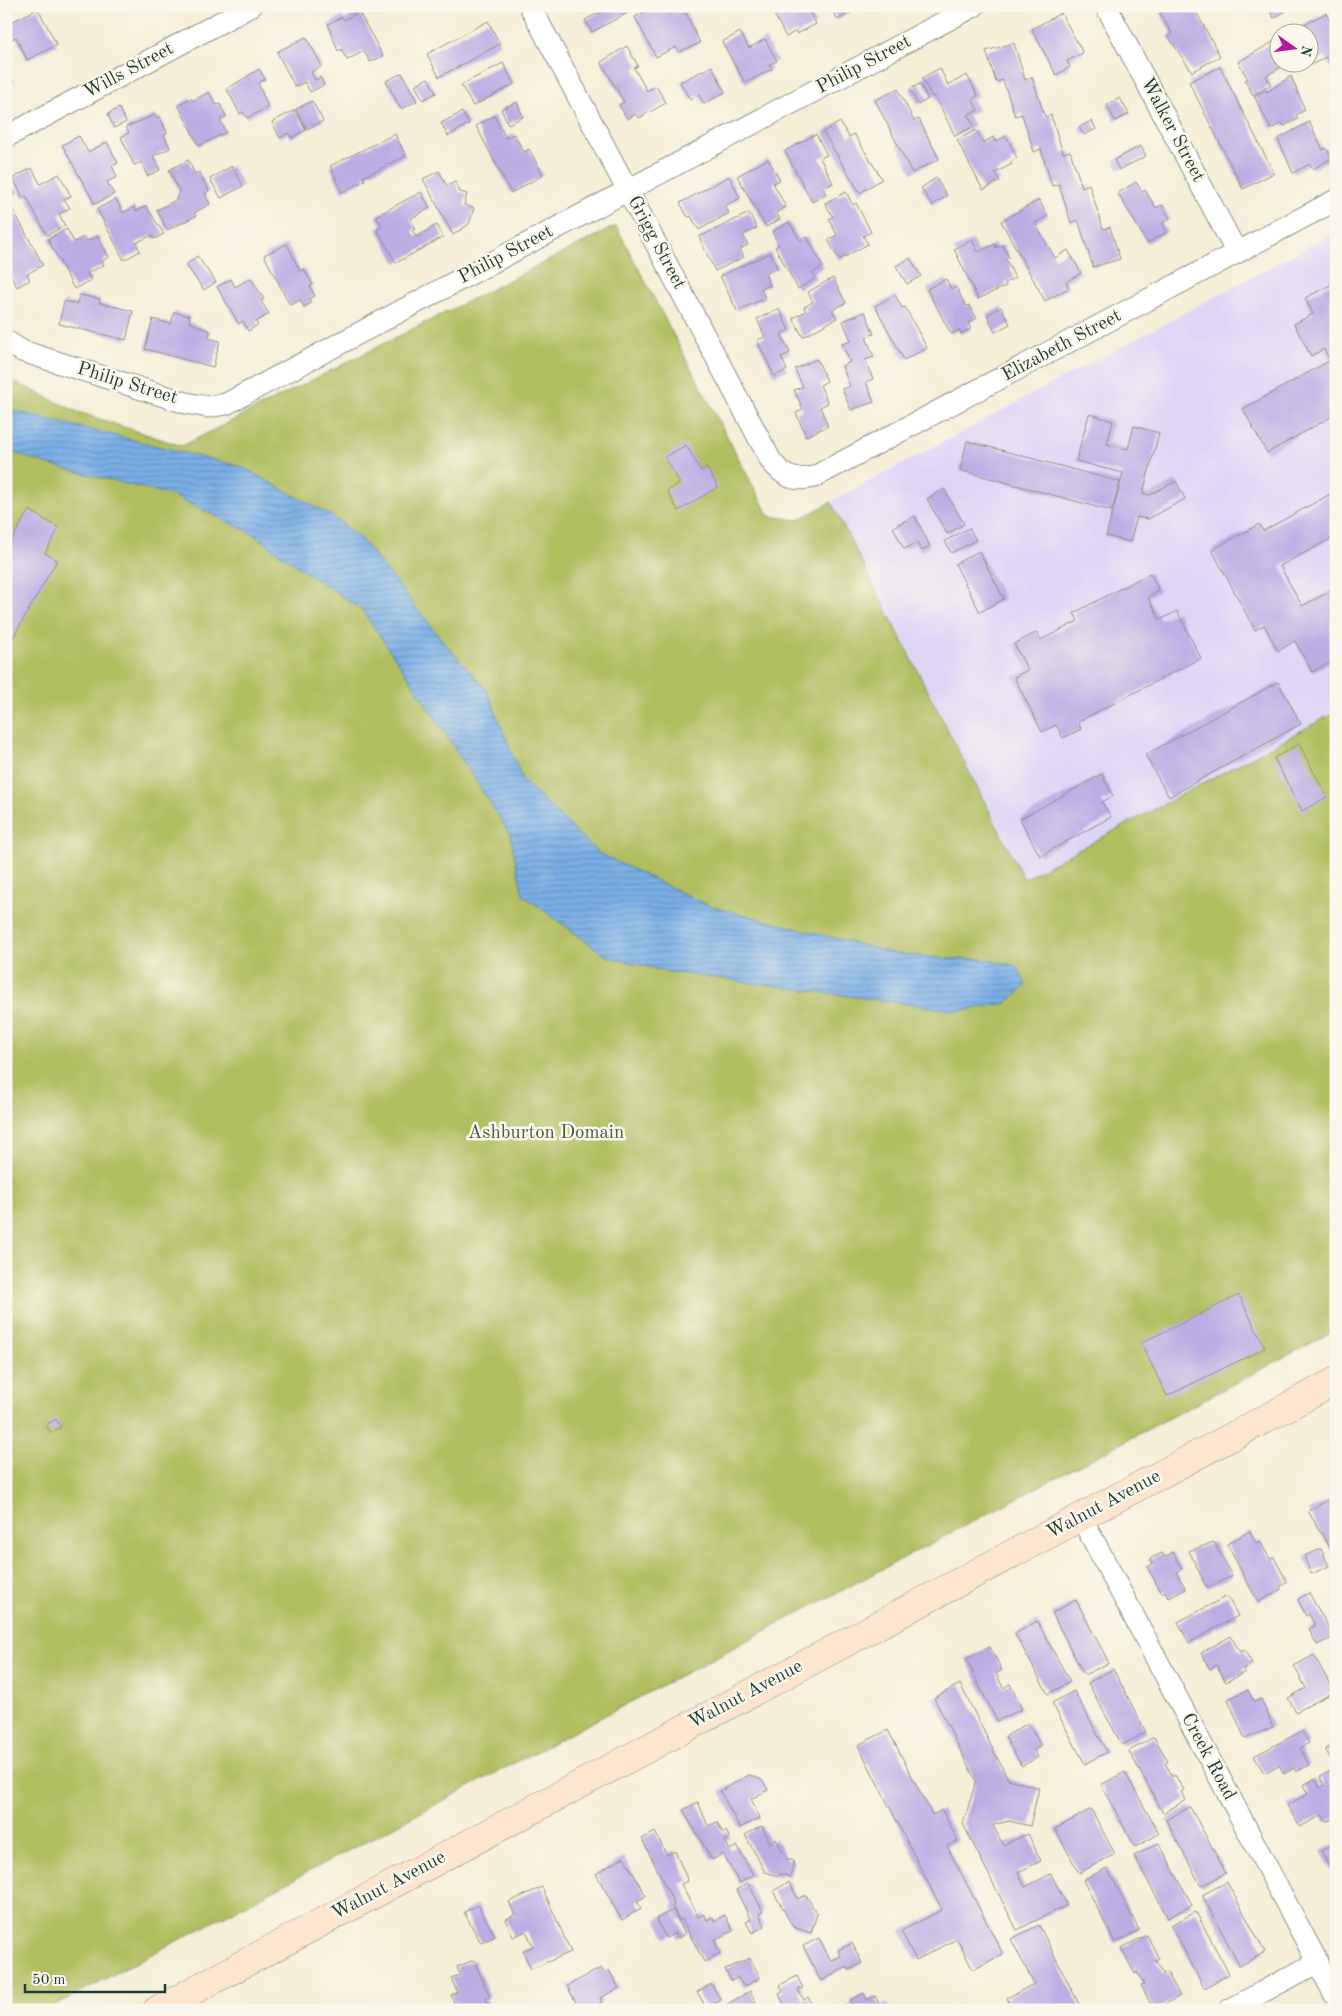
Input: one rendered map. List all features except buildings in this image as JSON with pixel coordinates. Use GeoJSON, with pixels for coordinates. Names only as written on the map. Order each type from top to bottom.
{"type":"FeatureCollection","features":[{"type":"Feature","properties":{"kind":"main road","name":"Walnut Avenue"},"geometry":{"type":"LineString","coordinates":[[157,2010],[1336,1381]]}},
{"type":"Feature","properties":{"kind":"street","name":"Wills Street"},"geometry":{"type":"LineString","coordinates":[[6,137],[251,6]]}},
{"type":"Feature","properties":{"kind":"street","name":"Grigg Street"},"geometry":{"type":"LineString","coordinates":[[530,6],[771,461],[785,477]]}},
{"type":"Feature","properties":{"kind":"street","name":"Philip Street"},"geometry":{"type":"LineString","coordinates":[[14,346],[186,403],[208,407],[226,404],[974,6]]}},
{"type":"Feature","properties":{"kind":"street","name":"Walker Street"},"geometry":{"type":"LineString","coordinates":[[1106,6],[1237,253]]}},
{"type":"Feature","properties":{"kind":"street","name":"Elizabeth Street"},"geometry":{"type":"LineString","coordinates":[[785,477],[802,480],[814,476],[1336,200]]}},
{"type":"Feature","properties":{"kind":"street","name":"Creek Road"},"geometry":{"type":"LineString","coordinates":[[1081,1517],[1336,1997]]}},
{"type":"Feature","properties":{"kind":"street"},"geometry":{"type":"LineString","coordinates":[[1228,2010],[1318,1962]]}},
{"type":"Feature","properties":{"kind":"shaded area"},"geometry":{"type":"Polygon","coordinates":[[[1336,232],[1336,712],[1024,879],[831,502],[1336,232]]]}},
{"type":"Feature","properties":{"kind":"green space","name":"Ashburton Domain"},"geometry":{"type":"Polygon","coordinates":[[[616,226],[769,516],[798,520],[831,502],[1024,879],[1336,712],[1336,1330],[46,2010],[6,2010],[6,378],[78,412],[182,446],[616,226]]]}},
{"type":"Feature","properties":{"kind":"water"},"geometry":{"type":"Polygon","coordinates":[[[6,409],[242,467],[332,516],[361,539],[442,640],[487,690],[523,781],[598,853],[710,906],[896,954],[955,959],[982,959],[1017,966],[1026,985],[1007,1003],[960,1011],[663,971],[606,956],[523,895],[510,834],[409,678],[361,609],[253,534],[171,495],[46,464],[6,450],[6,409]]]}}]}
